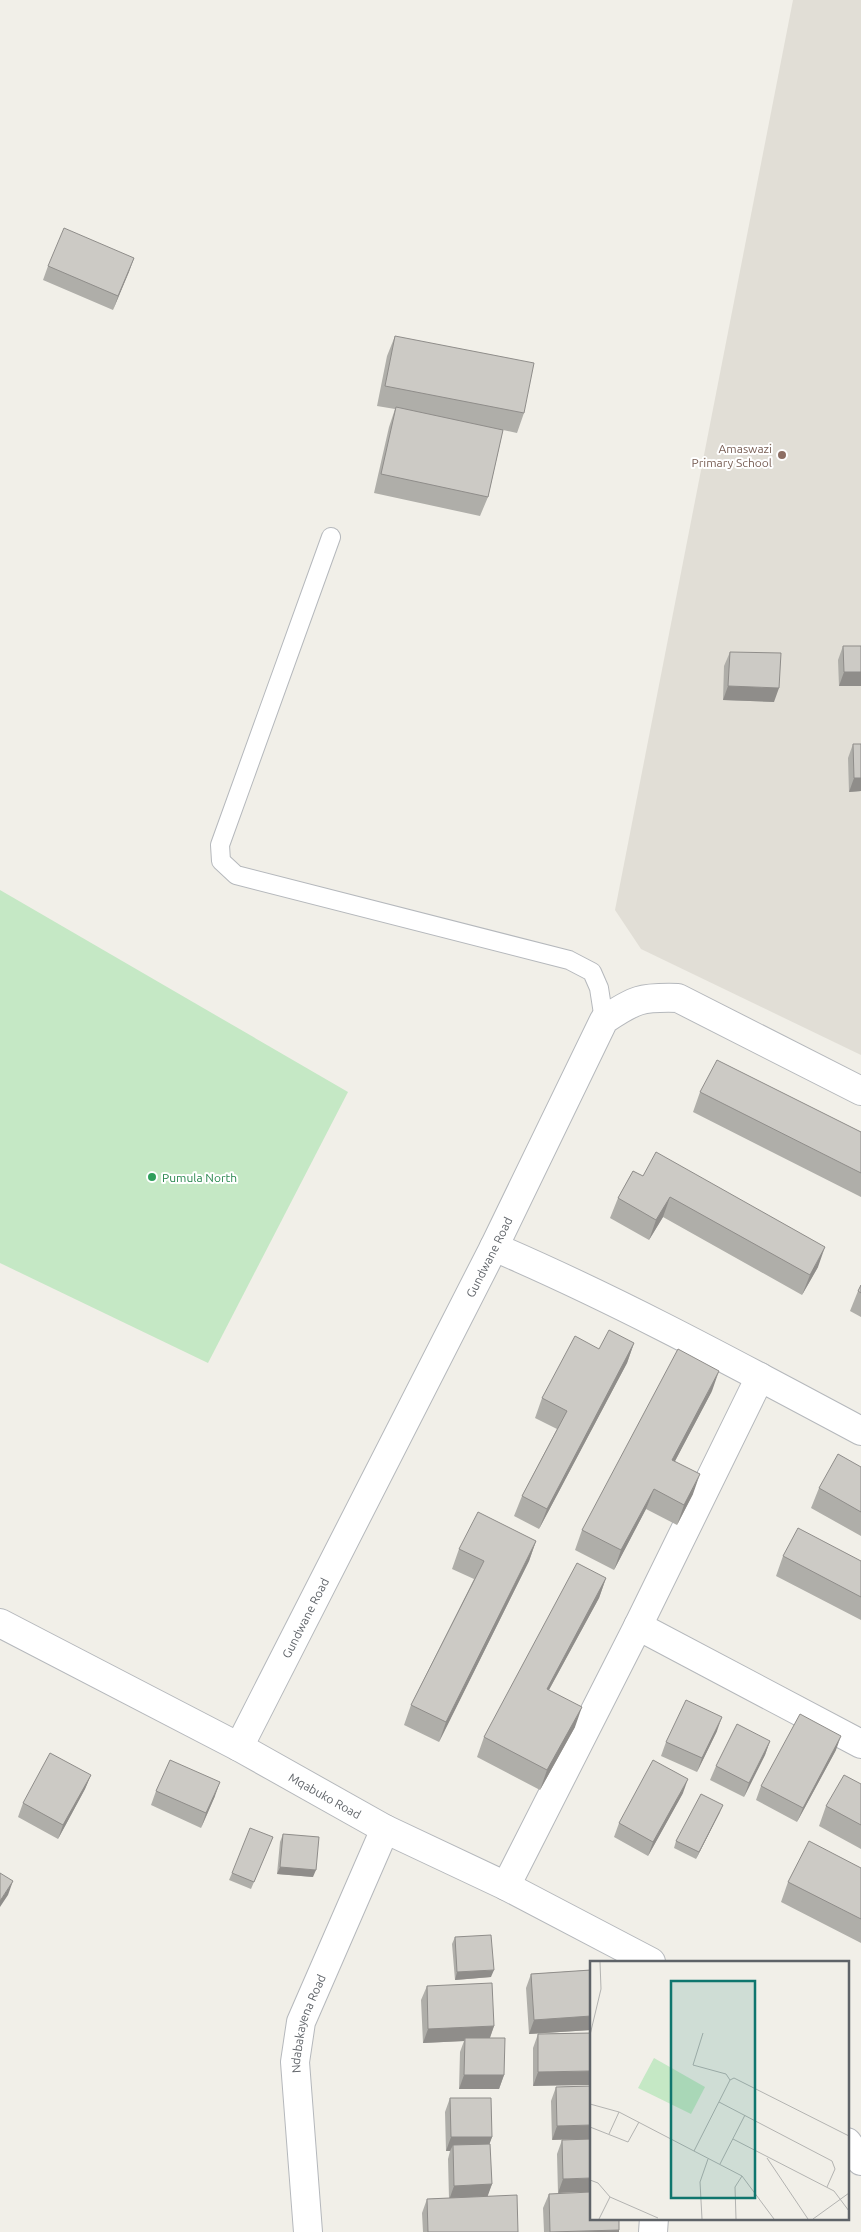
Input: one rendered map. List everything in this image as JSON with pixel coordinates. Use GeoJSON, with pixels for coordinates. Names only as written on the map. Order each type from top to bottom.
{"type":"FeatureCollection","features":[{"type":"Feature","properties":{"kind":"street"},"geometry":{"type":"LineString","coordinates":[[604,1020],[628,1004],[649,997],[678,998],[861,1091]]}},
{"type":"Feature","properties":{"kind":"street","name":"Gundwane Road"},"geometry":{"type":"LineString","coordinates":[[239,1747],[494,1247],[604,1020]]}},
{"type":"Feature","properties":{"kind":"street"},"geometry":{"type":"LineString","coordinates":[[494,1247],[551,1271],[760,1377],[861,1431]]}},
{"type":"Feature","properties":{"kind":"street"},"geometry":{"type":"LineString","coordinates":[[506,1886],[638,1626],[760,1377]]}},
{"type":"Feature","properties":{"kind":"street","name":"Mqabuko Road"},"geometry":{"type":"LineString","coordinates":[[0,1623],[239,1747],[385,1829],[506,1886],[650,1961]]}},
{"type":"Feature","properties":{"kind":"street"},"geometry":{"type":"LineString","coordinates":[[638,1626],[861,1744]]}},
{"type":"Feature","properties":{"kind":"street","name":"Ndabakayena Road"},"geometry":{"type":"LineString","coordinates":[[308,2232],[296,2062],[300,2022],[385,1829]]}},
{"type":"Feature","properties":{"kind":"street"},"geometry":{"type":"LineString","coordinates":[[848,2143],[861,2161]]}},
{"type":"Feature","properties":{"kind":"lane"},"geometry":{"type":"LineString","coordinates":[[331,537],[220,845],[221,861],[236,875],[569,960],[592,972],[599,988],[604,1020]]}},
{"type":"Feature","properties":{"kind":"shaded area","name":"Amaswazi Primary School"},"geometry":{"type":"Polygon","coordinates":[[[793,0],[861,0],[861,1055],[641,949],[615,910],[793,0]]]}},
{"type":"Feature","properties":{"kind":"green space","name":"Pumula North"},"geometry":{"type":"Polygon","coordinates":[[[0,890],[348,1092],[208,1363],[0,1263],[0,890]]]}},
{"type":"Feature","properties":{"kind":"building"},"geometry":{"type":"Polygon","coordinates":[[[64,228],[134,258],[118,296],[48,266],[64,228]]]}},
{"type":"Feature","properties":{"kind":"building"},"geometry":{"type":"Polygon","coordinates":[[[395,336],[534,363],[524,413],[385,386],[395,336]]]}},
{"type":"Feature","properties":{"kind":"building"},"geometry":{"type":"Polygon","coordinates":[[[396,407],[503,430],[488,497],[381,474],[396,407]]]}},
{"type":"Feature","properties":{"kind":"building"},"geometry":{"type":"Polygon","coordinates":[[[843,646],[861,646],[861,672],[844,672],[843,646]]]}},
{"type":"Feature","properties":{"kind":"building"},"geometry":{"type":"Polygon","coordinates":[[[730,652],[781,653],[779,688],[728,686],[730,652]]]}},
{"type":"Feature","properties":{"kind":"building"},"geometry":{"type":"Polygon","coordinates":[[[853,744],[861,744],[861,778],[854,778],[853,744]]]}},
{"type":"Feature","properties":{"kind":"building"},"geometry":{"type":"Polygon","coordinates":[[[717,1060],[861,1132],[861,1173],[700,1092],[717,1060]]]}},
{"type":"Feature","properties":{"kind":"building"},"geometry":{"type":"Polygon","coordinates":[[[656,1152],[825,1247],[810,1275],[670,1197],[656,1220],[618,1198],[633,1171],[643,1176],[656,1152]]]}},
{"type":"Feature","properties":{"kind":"building"},"geometry":{"type":"Polygon","coordinates":[[[609,1330],[634,1343],[547,1509],[522,1496],[567,1411],[542,1398],[575,1336],[599,1349],[609,1330]]]}},
{"type":"Feature","properties":{"kind":"building"},"geometry":{"type":"Polygon","coordinates":[[[678,1349],[719,1371],[672,1460],[700,1474],[684,1505],[654,1489],[621,1550],[582,1530],[678,1349]]]}},
{"type":"Feature","properties":{"kind":"building"},"geometry":{"type":"Polygon","coordinates":[[[838,1454],[861,1467],[861,1512],[819,1488],[838,1454]]]}},
{"type":"Feature","properties":{"kind":"building"},"geometry":{"type":"Polygon","coordinates":[[[478,1512],[536,1541],[446,1722],[411,1705],[484,1561],[459,1549],[478,1512]]]}},
{"type":"Feature","properties":{"kind":"building"},"geometry":{"type":"Polygon","coordinates":[[[798,1528],[861,1561],[861,1597],[783,1556],[798,1528]]]}},
{"type":"Feature","properties":{"kind":"building"},"geometry":{"type":"Polygon","coordinates":[[[577,1563],[606,1578],[547,1689],[582,1707],[547,1770],[484,1737],[577,1563]]]}},
{"type":"Feature","properties":{"kind":"building"},"geometry":{"type":"Polygon","coordinates":[[[686,1700],[722,1717],[702,1758],[666,1742],[686,1700]]]}},
{"type":"Feature","properties":{"kind":"building"},"geometry":{"type":"Polygon","coordinates":[[[800,1714],[841,1736],[803,1808],[761,1786],[800,1714]]]}},
{"type":"Feature","properties":{"kind":"building"},"geometry":{"type":"Polygon","coordinates":[[[737,1724],[770,1741],[749,1783],[716,1766],[737,1724]]]}},
{"type":"Feature","properties":{"kind":"building"},"geometry":{"type":"Polygon","coordinates":[[[50,1753],[91,1775],[63,1825],[23,1803],[50,1753]]]}},
{"type":"Feature","properties":{"kind":"building"},"geometry":{"type":"Polygon","coordinates":[[[170,1760],[220,1782],[206,1813],[156,1791],[170,1760]]]}},
{"type":"Feature","properties":{"kind":"building"},"geometry":{"type":"Polygon","coordinates":[[[653,1760],[688,1779],[653,1842],[619,1823],[653,1760]]]}},
{"type":"Feature","properties":{"kind":"building"},"geometry":{"type":"Polygon","coordinates":[[[844,1775],[861,1784],[861,1825],[826,1806],[844,1775]]]}},
{"type":"Feature","properties":{"kind":"building"},"geometry":{"type":"Polygon","coordinates":[[[701,1794],[723,1805],[699,1852],[676,1841],[701,1794]]]}},
{"type":"Feature","properties":{"kind":"building"},"geometry":{"type":"Polygon","coordinates":[[[250,1828],[273,1837],[254,1882],[232,1873],[250,1828]]]}},
{"type":"Feature","properties":{"kind":"building"},"geometry":{"type":"Polygon","coordinates":[[[283,1834],[319,1837],[316,1870],[280,1867],[283,1834]]]}},
{"type":"Feature","properties":{"kind":"building"},"geometry":{"type":"Polygon","coordinates":[[[809,1841],[861,1868],[861,1919],[788,1882],[809,1841]]]}},
{"type":"Feature","properties":{"kind":"building"},"geometry":{"type":"Polygon","coordinates":[[[0,1873],[13,1881],[0,1901],[0,1873]]]}},
{"type":"Feature","properties":{"kind":"building"},"geometry":{"type":"Polygon","coordinates":[[[491,1935],[494,1970],[457,1972],[455,1937],[491,1935]]]}},
{"type":"Feature","properties":{"kind":"building"},"geometry":{"type":"Polygon","coordinates":[[[590,1970],[590,2016],[534,2020],[531,1974],[590,1970]]]}},
{"type":"Feature","properties":{"kind":"building"},"geometry":{"type":"Polygon","coordinates":[[[492,1983],[494,2026],[428,2029],[427,1986],[492,1983]]]}},
{"type":"Feature","properties":{"kind":"building"},"geometry":{"type":"Polygon","coordinates":[[[590,2033],[590,2071],[538,2072],[538,2034],[590,2033]]]}},
{"type":"Feature","properties":{"kind":"building"},"geometry":{"type":"Polygon","coordinates":[[[465,2038],[505,2038],[504,2075],[464,2075],[465,2038]]]}},
{"type":"Feature","properties":{"kind":"building"},"geometry":{"type":"Polygon","coordinates":[[[590,2086],[590,2125],[557,2126],[556,2087],[590,2086]]]}},
{"type":"Feature","properties":{"kind":"building"},"geometry":{"type":"Polygon","coordinates":[[[450,2098],[491,2098],[492,2137],[451,2137],[450,2098]]]}},
{"type":"Feature","properties":{"kind":"building"},"geometry":{"type":"Polygon","coordinates":[[[590,2139],[590,2178],[563,2179],[562,2140],[590,2139]]]}},
{"type":"Feature","properties":{"kind":"building"},"geometry":{"type":"Polygon","coordinates":[[[490,2144],[492,2184],[454,2186],[453,2145],[490,2144]]]}},
{"type":"Feature","properties":{"kind":"building"},"geometry":{"type":"Polygon","coordinates":[[[590,2192],[590,2220],[619,2220],[619,2230],[550,2232],[549,2194],[590,2192]]]}},
{"type":"Feature","properties":{"kind":"building"},"geometry":{"type":"Polygon","coordinates":[[[517,2195],[518,2232],[428,2232],[427,2199],[517,2195]]]}},
{"type":"Feature","properties":{"kind":"place","name":"Amaswazi Primary School"},"geometry":{"type":"Point","coordinates":[782,455]}},
{"type":"Feature","properties":{"kind":"place","name":"Pumula North"},"geometry":{"type":"Point","coordinates":[152,1177]}}]}
